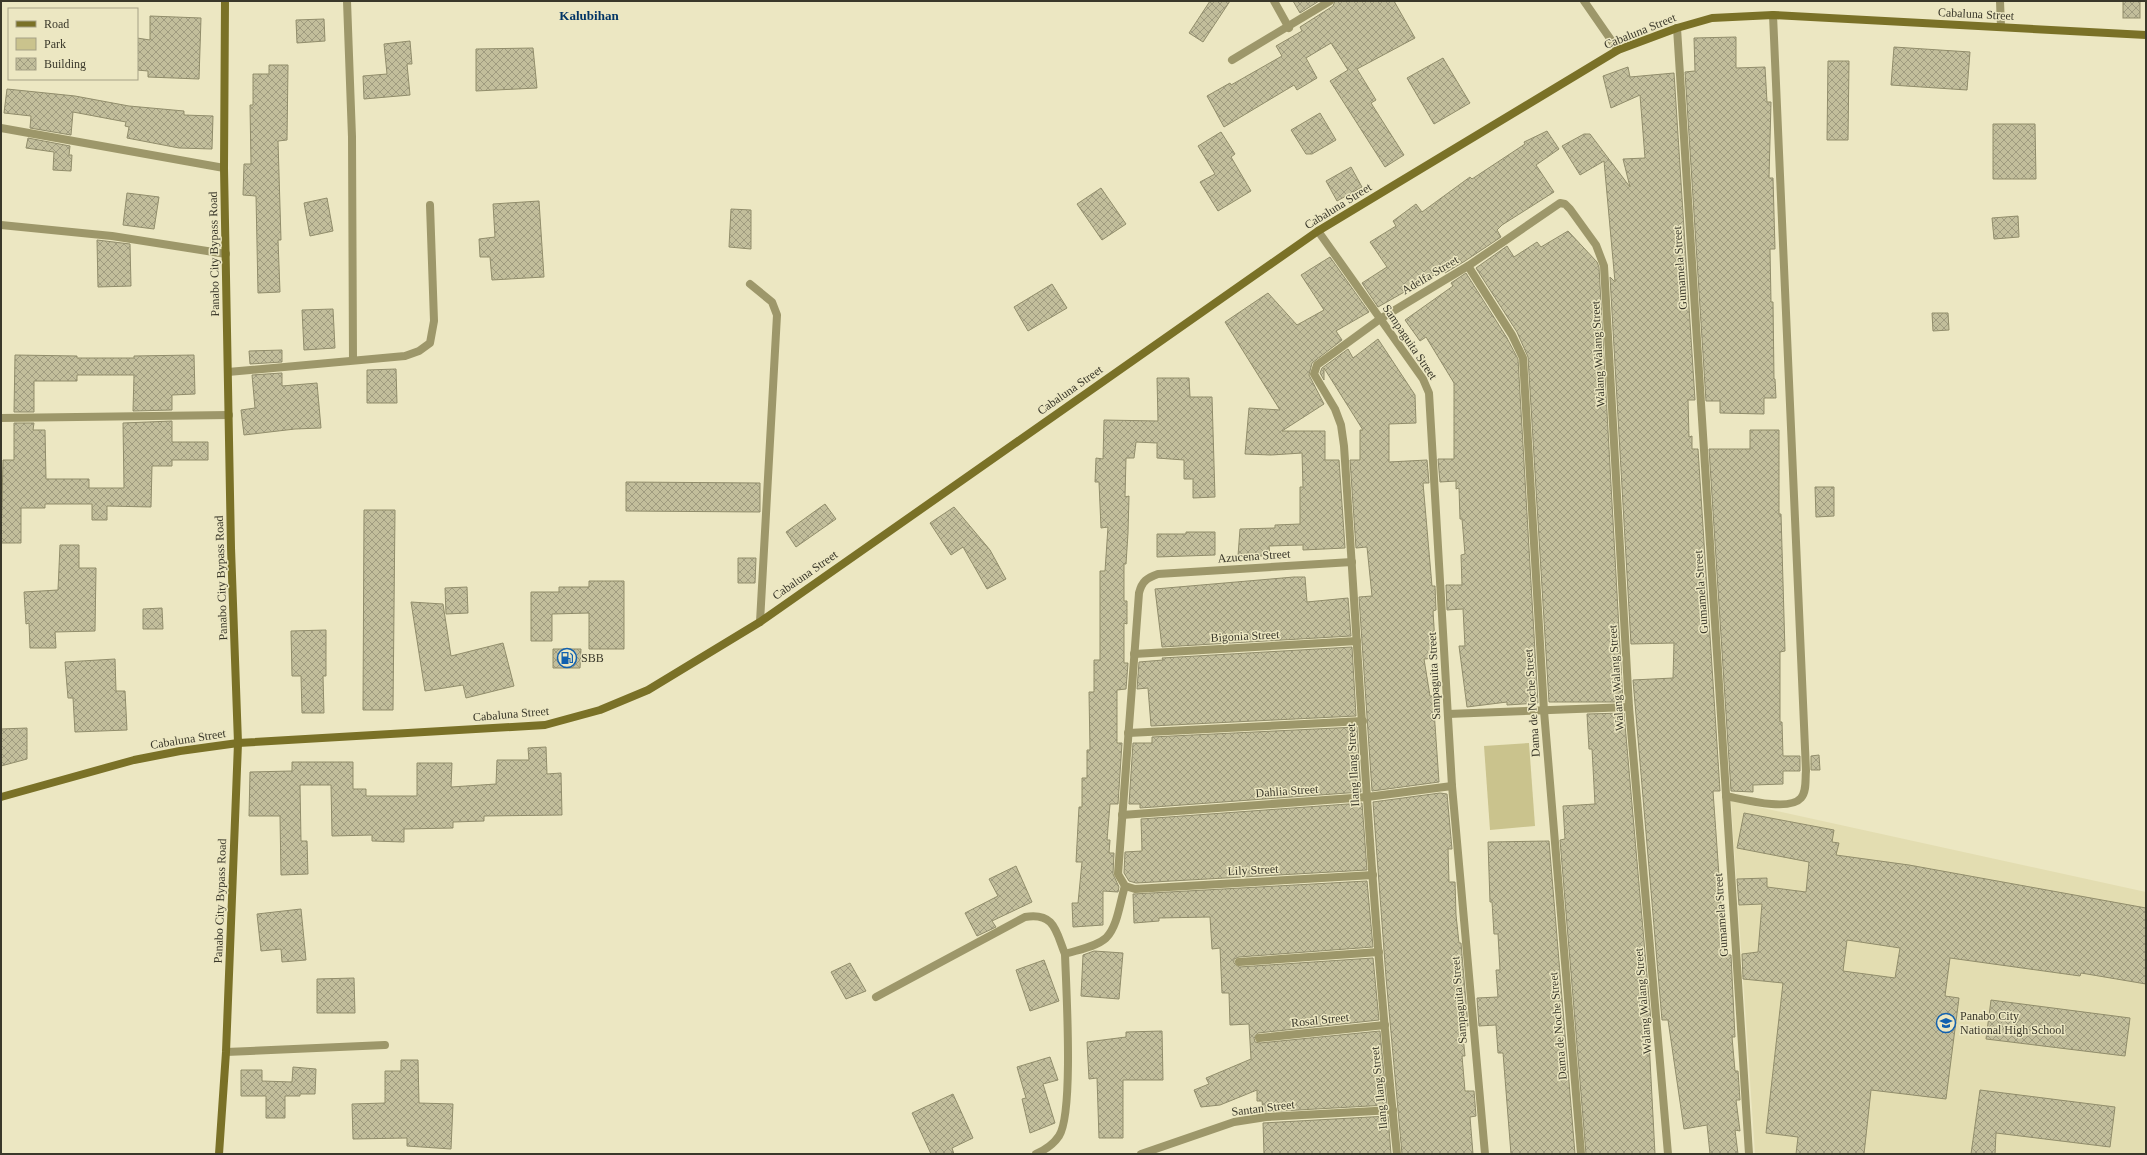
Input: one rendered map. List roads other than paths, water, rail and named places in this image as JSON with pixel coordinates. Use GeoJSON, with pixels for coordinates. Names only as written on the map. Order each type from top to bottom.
{"type":"FeatureCollection","features":[{"type":"Feature","properties":{"kind":"main road","name":"Panabo City Bypass Road"},"geometry":{"type":"LineString","coordinates":[[219,1154],[226,1052],[238,743],[224,168],[225,1]]}},
{"type":"Feature","properties":{"kind":"main road","name":"Cabaluna Street"},"geometry":{"type":"LineString","coordinates":[[1,797],[134,760],[180,751],[238,743],[545,725],[600,710],[648,690],[760,622],[1318,231],[1618,50],[1677,28],[1712,18],[1774,15],[2146,35]]}},
{"type":"Feature","properties":{"kind":"street"},"geometry":{"type":"LineString","coordinates":[[347,1],[352,137],[353,360]]}},
{"type":"Feature","properties":{"kind":"street"},"geometry":{"type":"LineString","coordinates":[[1274,1],[1289,28]]}},
{"type":"Feature","properties":{"kind":"street"},"geometry":{"type":"LineString","coordinates":[[1232,60],[1289,28],[1330,1]]}},
{"type":"Feature","properties":{"kind":"street"},"geometry":{"type":"LineString","coordinates":[[1584,1],[1618,50]]}},
{"type":"Feature","properties":{"kind":"street"},"geometry":{"type":"LineString","coordinates":[[2000,1],[2001,27]]}},
{"type":"Feature","properties":{"kind":"street"},"geometry":{"type":"LineString","coordinates":[[1726,796],[1774,805],[1790,804],[1801,798],[1805,783],[1774,15]]}},
{"type":"Feature","properties":{"kind":"street","name":"Gumamela Street"},"geometry":{"type":"LineString","coordinates":[[1677,28],[1749,1154]]}},
{"type":"Feature","properties":{"kind":"street"},"geometry":{"type":"LineString","coordinates":[[1,128],[224,168]]}},
{"type":"Feature","properties":{"kind":"street","name":"Adelfa Street"},"geometry":{"type":"LineString","coordinates":[[1317,379],[1314,374],[1316,364],[1380,319],[1468,266],[1555,205],[1564,204],[1570,209]]}},
{"type":"Feature","properties":{"kind":"street"},"geometry":{"type":"LineString","coordinates":[[228,372],[405,356],[419,351],[430,343],[434,321],[430,205]]}},
{"type":"Feature","properties":{"kind":"street","name":"Walang Walang Street"},"geometry":{"type":"LineString","coordinates":[[1570,209],[1596,246],[1604,266],[1629,707],[1668,1154]]}},
{"type":"Feature","properties":{"kind":"street"},"geometry":{"type":"LineString","coordinates":[[1,225],[112,236],[226,254]]}},
{"type":"Feature","properties":{"kind":"street","name":"Sampaguita Street"},"geometry":{"type":"LineString","coordinates":[[1318,231],[1423,379],[1429,393],[1452,786],[1485,1154]]}},
{"type":"Feature","properties":{"kind":"street","name":"Dama de Noche Street"},"geometry":{"type":"LineString","coordinates":[[1468,266],[1516,341],[1523,358],[1544,711],[1581,1154]]}},
{"type":"Feature","properties":{"kind":"street"},"geometry":{"type":"LineString","coordinates":[[750,284],[772,302],[777,315],[760,622]]}},
{"type":"Feature","properties":{"kind":"street","name":"Ilang Ilang Street"},"geometry":{"type":"LineString","coordinates":[[1317,379],[1335,409],[1341,425],[1352,562],[1367,797],[1385,1026],[1397,1154]]}},
{"type":"Feature","properties":{"kind":"street"},"geometry":{"type":"LineString","coordinates":[[1,418],[229,415]]}},
{"type":"Feature","properties":{"kind":"street","name":"Azucena Street"},"geometry":{"type":"LineString","coordinates":[[1134,654],[1139,593],[1142,583],[1146,578],[1158,574],[1352,562]]}},
{"type":"Feature","properties":{"kind":"street","name":"Bigonia Street"},"geometry":{"type":"LineString","coordinates":[[1134,654],[1357,641]]}},
{"type":"Feature","properties":{"kind":"street"},"geometry":{"type":"LineString","coordinates":[[1065,954],[1106,938],[1112,929],[1125,886],[1118,874],[1134,654]]}},
{"type":"Feature","properties":{"kind":"street"},"geometry":{"type":"LineString","coordinates":[[1448,714],[1629,707]]}},
{"type":"Feature","properties":{"kind":"street"},"geometry":{"type":"LineString","coordinates":[[1128,733],[1362,721]]}},
{"type":"Feature","properties":{"kind":"street","name":"Dahlia Street"},"geometry":{"type":"LineString","coordinates":[[1122,815],[1367,797],[1452,786]]}},
{"type":"Feature","properties":{"kind":"street","name":"Lily Street"},"geometry":{"type":"LineString","coordinates":[[1125,886],[1135,888],[1373,875]]}},
{"type":"Feature","properties":{"kind":"street"},"geometry":{"type":"LineString","coordinates":[[876,997],[1025,917],[1037,915],[1045,917],[1053,923],[1065,954],[1068,1040],[1064,1118],[1060,1135],[1049,1148],[1036,1154]]}},
{"type":"Feature","properties":{"kind":"street"},"geometry":{"type":"LineString","coordinates":[[1239,962],[1379,952]]}},
{"type":"Feature","properties":{"kind":"street","name":"Rosal Street"},"geometry":{"type":"LineString","coordinates":[[1259,1038],[1385,1026]]}},
{"type":"Feature","properties":{"kind":"street"},"geometry":{"type":"LineString","coordinates":[[226,1052],[385,1045]]}},
{"type":"Feature","properties":{"kind":"street","name":"Santan Street"},"geometry":{"type":"LineString","coordinates":[[1141,1154],[1234,1122],[1266,1117],[1393,1110]]}},
{"type":"Feature","properties":{"kind":"place","name":"SBB"},"geometry":{"type":"Point","coordinates":[567,658]}},
{"type":"Feature","properties":{"kind":"place","name":"Panabo City National High School"},"geometry":{"type":"Point","coordinates":[1946,1023]}},
{"type":"Feature","properties":{"kind":"district","name":"Kalubihan"},"geometry":{"type":"Point","coordinates":[589,15]}}]}
